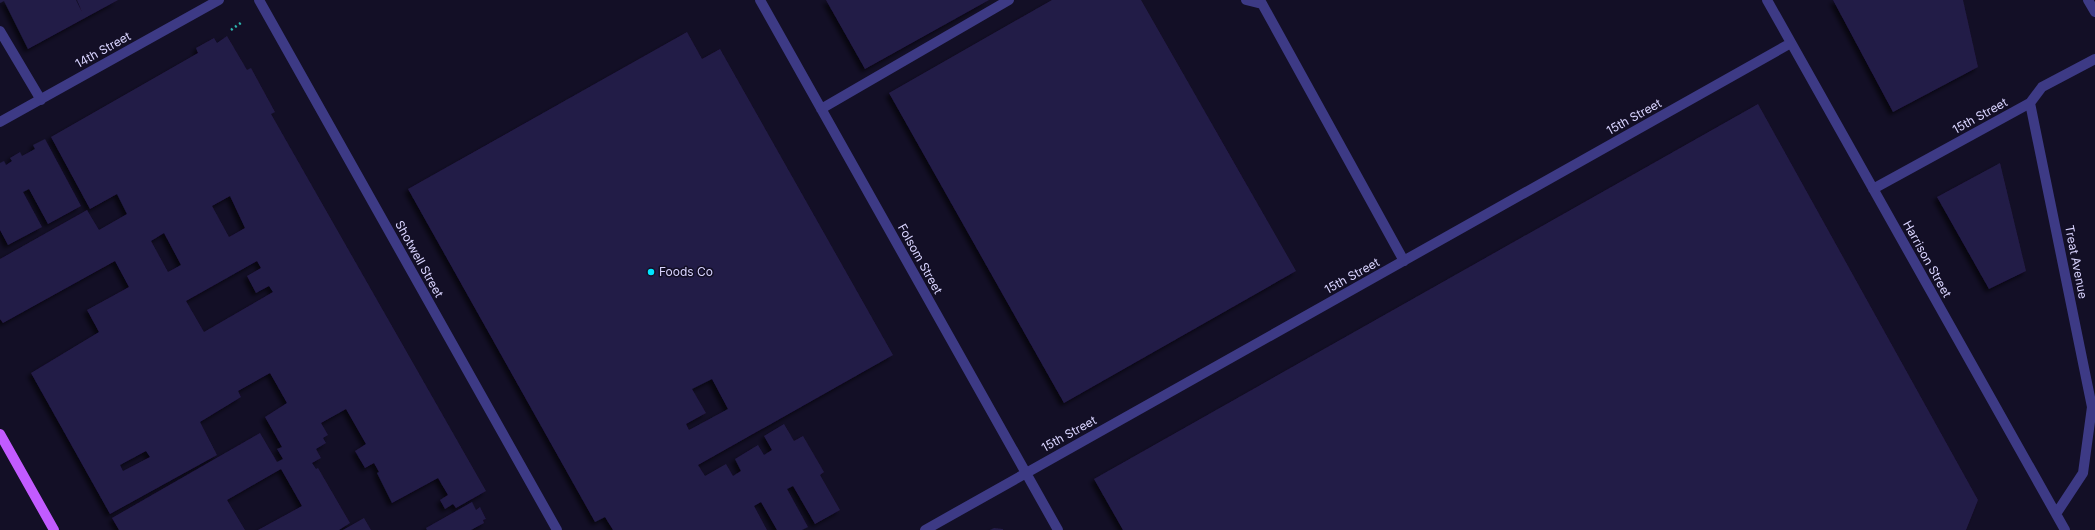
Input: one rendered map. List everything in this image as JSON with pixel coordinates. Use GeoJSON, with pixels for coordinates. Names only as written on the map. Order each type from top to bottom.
{"type":"FeatureCollection","features":[{"type":"Feature","properties":{"kind":"main road"},"geometry":{"type":"LineString","coordinates":[[0,434],[54,530]]}},
{"type":"Feature","properties":{"kind":"street","name":"14th Street"},"geometry":{"type":"LineString","coordinates":[[0,122],[219,0]]}},
{"type":"Feature","properties":{"kind":"street","name":"Shotwell Street"},"geometry":{"type":"LineString","coordinates":[[259,0],[557,530]]}},
{"type":"Feature","properties":{"kind":"street","name":"Folsom Street"},"geometry":{"type":"LineString","coordinates":[[760,0],[1058,530]]}},
{"type":"Feature","properties":{"kind":"street"},"geometry":{"type":"LineString","coordinates":[[821,109],[1009,0]]}},
{"type":"Feature","properties":{"kind":"street"},"geometry":{"type":"LineString","coordinates":[[1246,0],[1261,2],[1404,261]]}},
{"type":"Feature","properties":{"kind":"street","name":"Harrison Street"},"geometry":{"type":"LineString","coordinates":[[1767,0],[2065,530]]}},
{"type":"Feature","properties":{"kind":"street"},"geometry":{"type":"LineString","coordinates":[[2088,0],[2095,12]]}},
{"type":"Feature","properties":{"kind":"street"},"geometry":{"type":"LineString","coordinates":[[0,31],[41,100]]}},
{"type":"Feature","properties":{"kind":"street","name":"15th Street"},"geometry":{"type":"LineString","coordinates":[[925,530],[1791,43]]}},
{"type":"Feature","properties":{"kind":"street","name":"15th Street"},"geometry":{"type":"LineString","coordinates":[[1873,189],[2030,103],[2042,87],[2095,59]]}},
{"type":"Feature","properties":{"kind":"street","name":"Treat Avenue"},"geometry":{"type":"LineString","coordinates":[[2030,103],[2092,407],[2083,473],[2056,514]]}},
{"type":"Feature","properties":{"kind":"path"},"geometry":{"type":"LineString","coordinates":[[231,30],[242,22]]}},
{"type":"Feature","properties":{"kind":"building"},"geometry":{"type":"Polygon","coordinates":[[[0,0],[76,0],[82,12],[77,0],[118,0],[28,49],[4,1],[0,3],[0,0]]]}},
{"type":"Feature","properties":{"kind":"building"},"geometry":{"type":"Polygon","coordinates":[[[826,0],[989,0],[865,69],[826,0]]]}},
{"type":"Feature","properties":{"kind":"building"},"geometry":{"type":"Polygon","coordinates":[[[1052,0],[1141,0],[1296,271],[1064,403],[889,93],[1052,0]]]}},
{"type":"Feature","properties":{"kind":"building"},"geometry":{"type":"Polygon","coordinates":[[[1833,0],[1963,0],[1978,67],[1893,112],[1833,0]]]}},
{"type":"Feature","properties":{"kind":"building","name":"Foods Co"},"geometry":{"type":"Polygon","coordinates":[[[687,32],[702,59],[720,49],[893,355],[698,465],[705,476],[726,464],[733,476],[741,471],[735,459],[758,445],[764,455],[772,450],[764,436],[784,424],[794,441],[803,436],[824,472],[820,475],[840,510],[815,524],[793,486],[787,489],[808,527],[802,530],[777,530],[761,502],[754,506],[767,530],[613,530],[605,517],[595,522],[408,189],[687,32]],[[712,379],[692,389],[706,413],[686,424],[689,430],[728,409],[712,379]]]}},
{"type":"Feature","properties":{"kind":"building"},"geometry":{"type":"Polygon","coordinates":[[[227,36],[247,70],[251,68],[275,112],[271,114],[486,491],[456,508],[453,504],[445,509],[440,500],[448,495],[438,478],[392,503],[377,473],[379,472],[374,463],[365,468],[355,451],[366,444],[346,409],[321,423],[328,435],[323,438],[326,443],[316,449],[321,458],[312,463],[316,469],[318,468],[350,523],[339,530],[258,530],[302,506],[281,469],[227,500],[245,530],[119,530],[112,518],[260,433],[277,462],[283,459],[277,449],[282,447],[265,417],[287,403],[270,373],[238,391],[241,397],[200,422],[217,455],[110,514],[31,373],[99,332],[87,310],[129,287],[115,261],[3,323],[0,319],[0,259],[87,210],[99,230],[127,214],[117,194],[90,209],[51,137],[198,53],[196,48],[214,38],[217,43],[227,36]],[[230,196],[212,206],[229,237],[245,228],[230,196]],[[164,233],[151,241],[168,272],[181,265],[164,233]],[[257,261],[186,301],[204,332],[273,292],[269,286],[256,293],[247,276],[261,268],[257,261]],[[146,451],[120,465],[123,471],[150,457],[146,451]]]}},
{"type":"Feature","properties":{"kind":"building"},"geometry":{"type":"Polygon","coordinates":[[[1758,104],[1978,500],[1966,530],[1123,530],[1094,479],[1758,104]]]}},
{"type":"Feature","properties":{"kind":"building"},"geometry":{"type":"Polygon","coordinates":[[[45,139],[81,206],[48,224],[29,189],[23,192],[42,227],[8,245],[0,230],[0,163],[4,161],[6,165],[12,161],[10,158],[20,152],[22,156],[35,149],[33,145],[45,139]]]}},
{"type":"Feature","properties":{"kind":"building"},"geometry":{"type":"Polygon","coordinates":[[[2000,163],[2026,271],[1989,289],[1937,197],[2000,163]]]}},
{"type":"Feature","properties":{"kind":"building"},"geometry":{"type":"Polygon","coordinates":[[[472,502],[476,510],[480,507],[486,519],[483,520],[484,523],[471,530],[427,530],[426,528],[472,502]]]}},
{"type":"Feature","properties":{"kind":"building"},"geometry":{"type":"Polygon","coordinates":[[[364,518],[371,530],[343,530],[364,518]]]}},
{"type":"Feature","properties":{"kind":"building"},"geometry":{"type":"Polygon","coordinates":[[[994,528],[1003,529],[1003,530],[990,530],[994,528]]]}},
{"type":"Feature","properties":{"kind":"place","name":"Foods Co"},"geometry":{"type":"Point","coordinates":[651,272]}}]}
